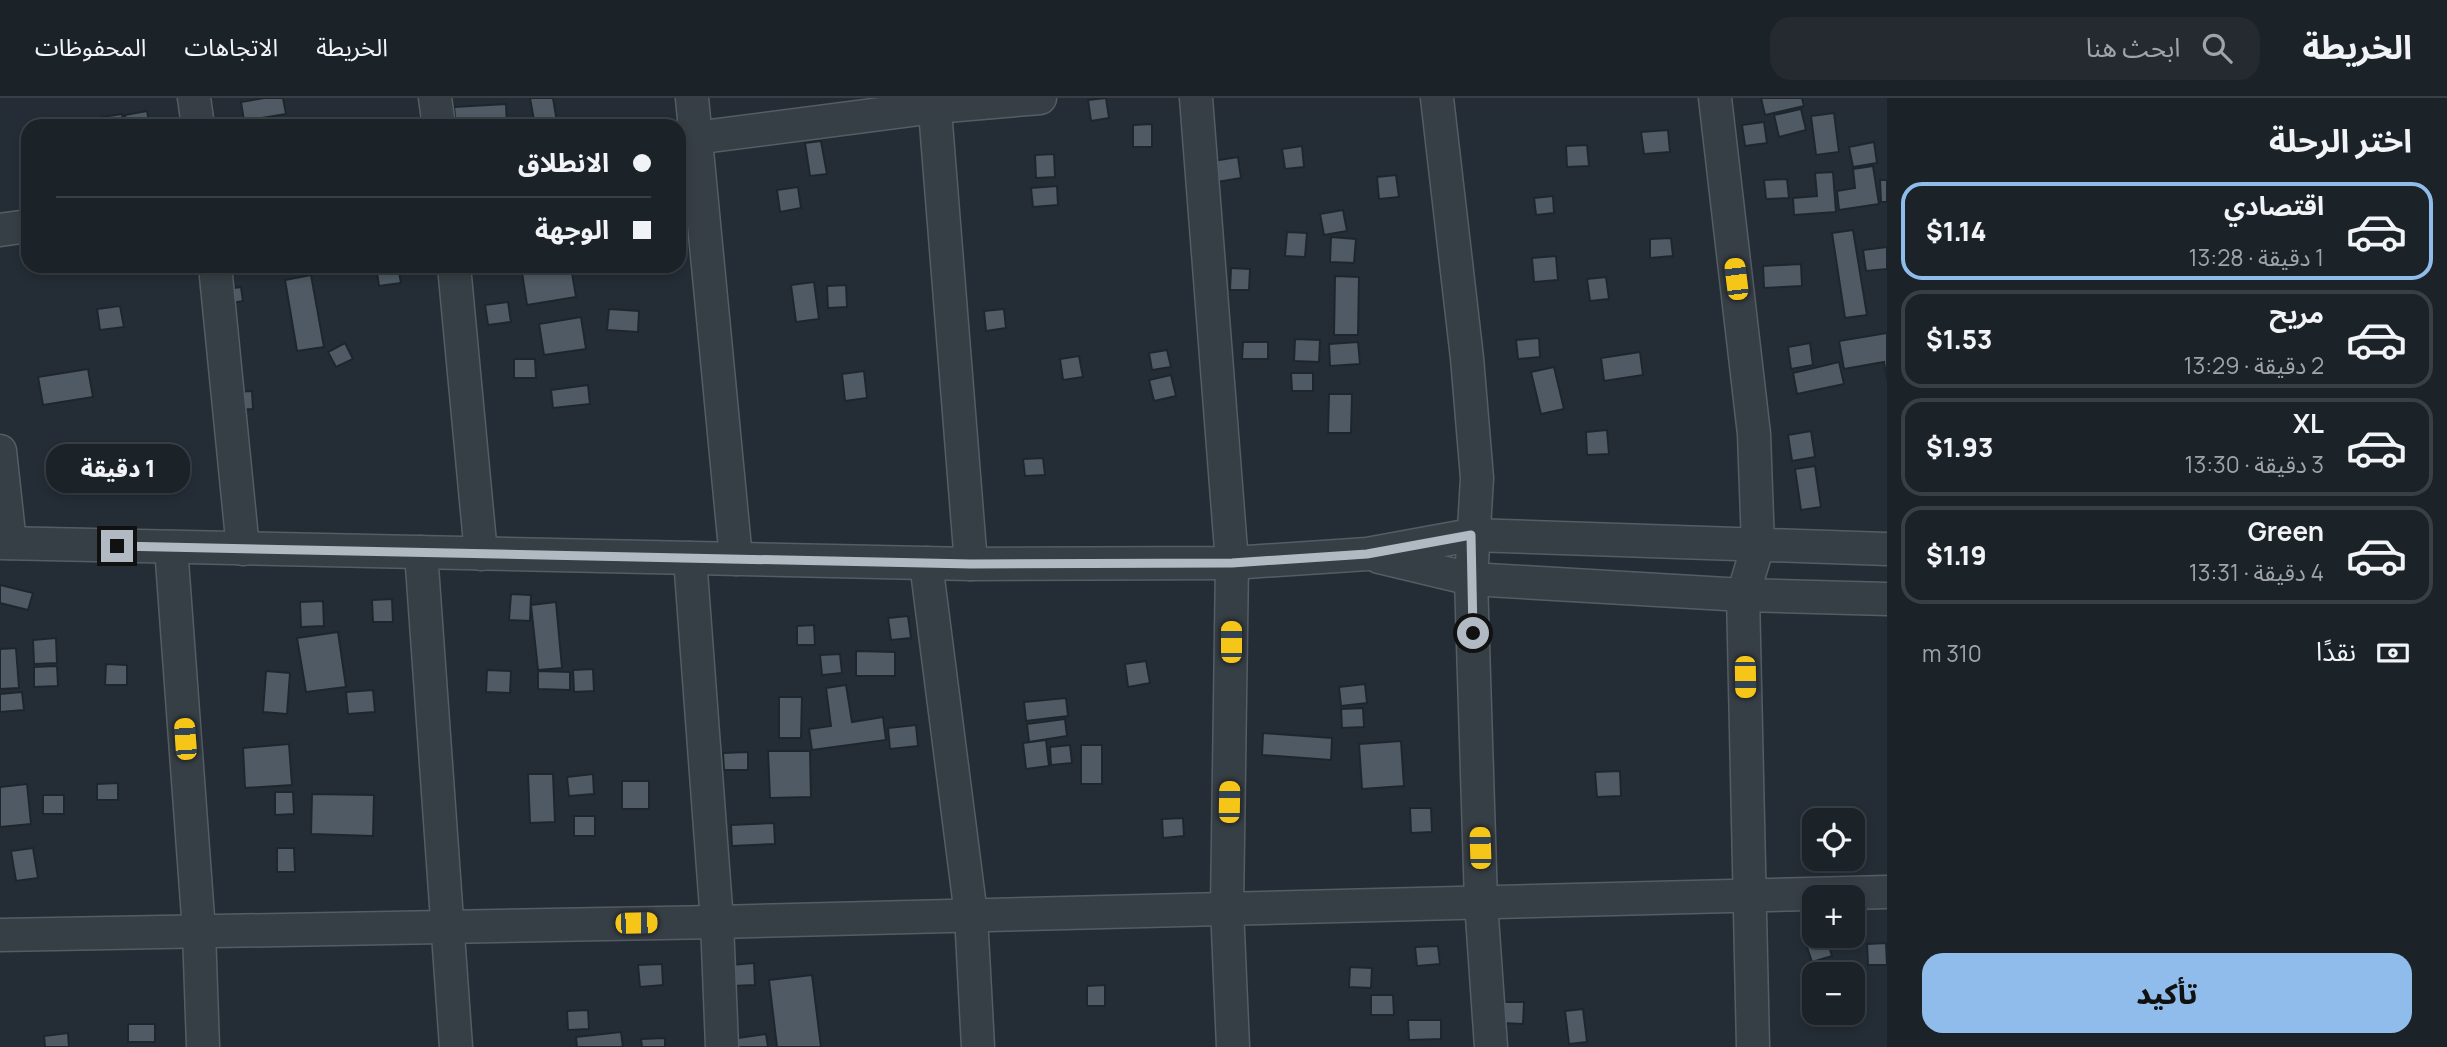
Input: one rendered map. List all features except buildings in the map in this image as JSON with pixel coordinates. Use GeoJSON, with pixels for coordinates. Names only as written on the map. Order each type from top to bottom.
{"type":"FeatureCollection","features":[{"type":"Feature","properties":{"kind":"street"},"geometry":{"type":"LineString","coordinates":[[194,98],[197,119]]}},
{"type":"Feature","properties":{"kind":"street"},"geometry":{"type":"LineString","coordinates":[[435,98],[438,119]]}},
{"type":"Feature","properties":{"kind":"street"},"geometry":{"type":"LineString","coordinates":[[692,98],[688,139],[736,559]]}},
{"type":"Feature","properties":{"kind":"street"},"geometry":{"type":"LineString","coordinates":[[688,139],[934,102],[1040,98]]}},
{"type":"Feature","properties":{"kind":"street"},"geometry":{"type":"LineString","coordinates":[[1196,98],[1232,563],[1227,908],[1233,1047]]}},
{"type":"Feature","properties":{"kind":"street"},"geometry":{"type":"LineString","coordinates":[[1437,98],[1467,358],[1477,478],[1471,535],[1471,579],[1482,902],[1491,1047]]}},
{"type":"Feature","properties":{"kind":"street"},"geometry":{"type":"LineString","coordinates":[[1715,98],[1754,434],[1758,545],[1743,596],[1753,1047]]}},
{"type":"Feature","properties":{"kind":"street"},"geometry":{"type":"LineString","coordinates":[[934,102],[971,564]]}},
{"type":"Feature","properties":{"kind":"street"},"geometry":{"type":"LineString","coordinates":[[0,230],[21,227]]}},
{"type":"Feature","properties":{"kind":"street"},"geometry":{"type":"LineString","coordinates":[[216,273],[243,548]]}},
{"type":"Feature","properties":{"kind":"street"},"geometry":{"type":"LineString","coordinates":[[455,273],[481,554]]}},
{"type":"Feature","properties":{"kind":"street"},"geometry":{"type":"LineString","coordinates":[[0,451],[5,543],[971,564],[1232,563],[1367,554],[1471,535],[1887,549]]}},
{"type":"Feature","properties":{"kind":"street"},"geometry":{"type":"LineString","coordinates":[[171,547],[198,931],[203,1047]]}},
{"type":"Feature","properties":{"kind":"street"},"geometry":{"type":"LineString","coordinates":[[421,552],[456,1047]]}},
{"type":"Feature","properties":{"kind":"street"},"geometry":{"type":"LineString","coordinates":[[1367,554],[1471,579],[1743,596],[1887,599]]}},
{"type":"Feature","properties":{"kind":"street"},"geometry":{"type":"LineString","coordinates":[[690,558],[717,922],[722,1047]]}},
{"type":"Feature","properties":{"kind":"street"},"geometry":{"type":"LineString","coordinates":[[926,563],[971,915],[978,1047]]}},
{"type":"Feature","properties":{"kind":"street"},"geometry":{"type":"LineString","coordinates":[[0,935],[717,922],[1887,892]]}},
{"type":"Feature","properties":{"kind":"route"},"geometry":{"type":"LineString","coordinates":[[117,546],[971,564],[1232,563],[1367,554],[1471,535],[1473,633]]}}]}
